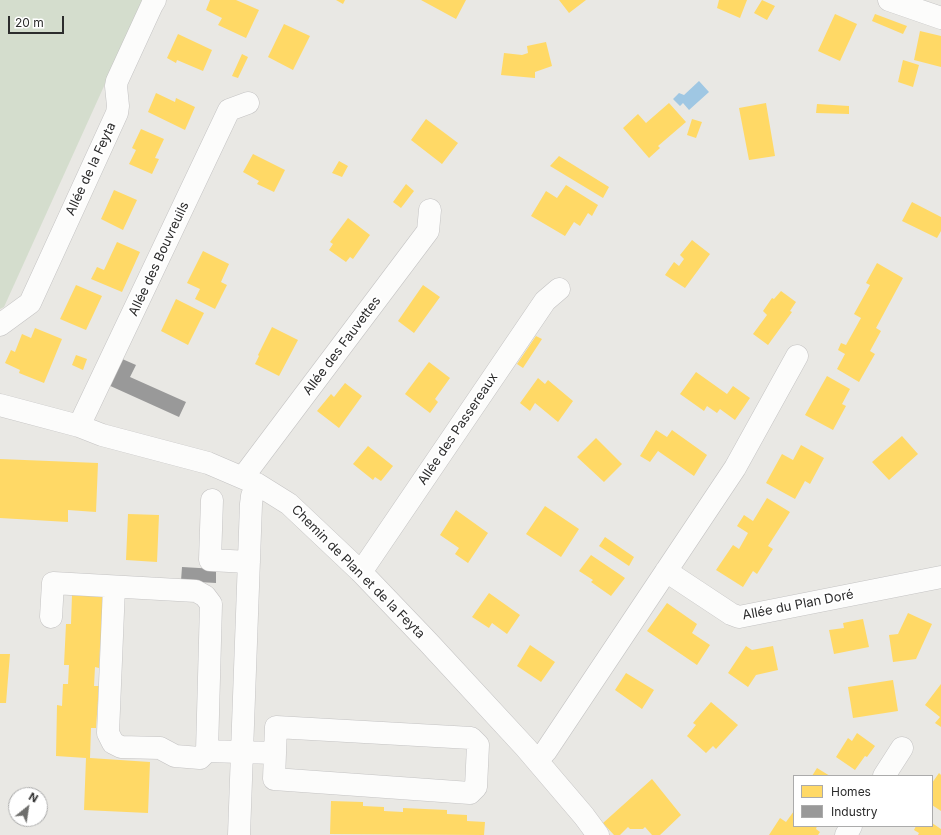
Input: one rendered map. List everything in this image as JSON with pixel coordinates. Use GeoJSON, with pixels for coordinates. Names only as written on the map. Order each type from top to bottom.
{"type":"FeatureCollection","features":[{"type":"Feature","properties":{"kind":"street","name":"Allée de la Feyta"},"geometry":{"type":"LineString","coordinates":[[0,325],[30,303],[117,114],[117,81],[155,0]]}},
{"type":"Feature","properties":{"kind":"street"},"geometry":{"type":"LineString","coordinates":[[889,0],[941,18]]}},
{"type":"Feature","properties":{"kind":"street","name":"Allée des Bouvreuils"},"geometry":{"type":"LineString","coordinates":[[80,426],[229,110],[248,103]]}},
{"type":"Feature","properties":{"kind":"street","name":"Allée des Fauvettes"},"geometry":{"type":"LineString","coordinates":[[239,835],[248,562],[252,496],[250,480],[428,231],[430,210]]}},
{"type":"Feature","properties":{"kind":"street","name":"Allée des Passereaux"},"geometry":{"type":"LineString","coordinates":[[361,572],[545,301],[559,289]]}},
{"type":"Feature","properties":{"kind":"street"},"geometry":{"type":"LineString","coordinates":[[537,761],[546,752],[735,468],[797,356]]}},
{"type":"Feature","properties":{"kind":"street","name":"Chemin de Plan et de la Feyta"},"geometry":{"type":"LineString","coordinates":[[0,405],[80,426],[102,435],[197,460],[250,480],[289,504],[361,572],[428,642],[526,748],[584,816],[598,835]]}},
{"type":"Feature","properties":{"kind":"street"},"geometry":{"type":"LineString","coordinates":[[212,500],[210,560],[248,562]]}},
{"type":"Feature","properties":{"kind":"street","name":"Allée du Plan Doré"},"geometry":{"type":"LineString","coordinates":[[666,571],[731,614],[739,617],[941,577]]}},
{"type":"Feature","properties":{"kind":"street"},"geometry":{"type":"LineString","coordinates":[[51,617],[53,583],[196,591],[205,596],[211,604],[207,751],[200,758],[175,756],[160,748],[121,747],[113,743],[108,733],[114,587]]}},
{"type":"Feature","properties":{"kind":"street"},"geometry":{"type":"LineString","coordinates":[[276,727],[471,738],[478,745],[476,787],[470,793],[274,779],[275,753],[276,727]]}},
{"type":"Feature","properties":{"kind":"street"},"geometry":{"type":"LineString","coordinates":[[885,775],[902,748]]}},
{"type":"Feature","properties":{"kind":"street"},"geometry":{"type":"LineString","coordinates":[[207,751],[275,753]]}},
{"type":"Feature","properties":{"kind":"green space"},"geometry":{"type":"Polygon","coordinates":[[[0,0],[143,0],[4,307],[0,309],[0,0]]]}},
{"type":"Feature","properties":{"kind":"water"},"geometry":{"type":"Polygon","coordinates":[[[699,81],[709,92],[689,110],[683,103],[680,106],[673,99],[679,93],[684,95],[699,81]]]}},
{"type":"Feature","properties":{"kind":"building: Homes"},"geometry":{"type":"Polygon","coordinates":[[[210,0],[236,0],[259,10],[246,38],[218,25],[222,18],[206,10],[210,0]]]}},
{"type":"Feature","properties":{"kind":"building: Homes"},"geometry":{"type":"Polygon","coordinates":[[[336,0],[345,0],[343,4],[336,0]]]}},
{"type":"Feature","properties":{"kind":"building: Homes"},"geometry":{"type":"Polygon","coordinates":[[[421,0],[466,0],[456,19],[421,0]]]}},
{"type":"Feature","properties":{"kind":"building: Homes"},"geometry":{"type":"Polygon","coordinates":[[[559,0],[586,0],[569,13],[559,0]]]}},
{"type":"Feature","properties":{"kind":"building: Homes"},"geometry":{"type":"Polygon","coordinates":[[[719,0],[747,0],[740,18],[717,8],[719,0]]]}},
{"type":"Feature","properties":{"kind":"building: Homes"},"geometry":{"type":"Polygon","coordinates":[[[762,0],[775,6],[767,20],[754,13],[762,0]]]}},
{"type":"Feature","properties":{"kind":"building: Homes"},"geometry":{"type":"Polygon","coordinates":[[[835,14],[857,24],[840,61],[818,51],[835,14]]]}},
{"type":"Feature","properties":{"kind":"building: Homes"},"geometry":{"type":"Polygon","coordinates":[[[875,14],[907,26],[903,34],[872,21],[875,14]]]}},
{"type":"Feature","properties":{"kind":"building: Homes"},"geometry":{"type":"Polygon","coordinates":[[[284,24],[310,36],[293,70],[268,57],[284,24]]]}},
{"type":"Feature","properties":{"kind":"building: Homes"},"geometry":{"type":"Polygon","coordinates":[[[920,31],[941,36],[941,67],[914,60],[920,31]]]}},
{"type":"Feature","properties":{"kind":"building: Homes"},"geometry":{"type":"Polygon","coordinates":[[[178,34],[212,50],[203,71],[177,60],[176,63],[167,58],[178,34]]]}},
{"type":"Feature","properties":{"kind":"building: Homes"},"geometry":{"type":"Polygon","coordinates":[[[546,42],[552,66],[535,72],[535,78],[501,75],[504,53],[522,55],[528,53],[527,46],[546,42]]]}},
{"type":"Feature","properties":{"kind":"building: Homes"},"geometry":{"type":"Polygon","coordinates":[[[242,54],[248,57],[238,78],[232,76],[242,54]]]}},
{"type":"Feature","properties":{"kind":"building: Homes"},"geometry":{"type":"Polygon","coordinates":[[[903,60],[919,65],[913,87],[898,82],[903,60]]]}},
{"type":"Feature","properties":{"kind":"building: Homes"},"geometry":{"type":"Polygon","coordinates":[[[156,93],[175,102],[176,98],[195,107],[185,130],[148,112],[156,93]]]}},
{"type":"Feature","properties":{"kind":"building: Homes"},"geometry":{"type":"Polygon","coordinates":[[[669,103],[686,122],[658,146],[660,148],[649,158],[623,128],[638,114],[646,123],[669,103]]]}},
{"type":"Feature","properties":{"kind":"building: Homes"},"geometry":{"type":"Polygon","coordinates":[[[766,103],[775,156],[749,160],[739,108],[766,103]]]}},
{"type":"Feature","properties":{"kind":"building: Homes"},"geometry":{"type":"Polygon","coordinates":[[[817,104],[849,106],[849,114],[816,113],[817,104]]]}},
{"type":"Feature","properties":{"kind":"building: Homes"},"geometry":{"type":"Polygon","coordinates":[[[426,119],[458,143],[442,164],[411,140],[426,119]]]}},
{"type":"Feature","properties":{"kind":"building: Homes"},"geometry":{"type":"Polygon","coordinates":[[[692,119],[702,122],[696,138],[687,135],[692,119]]]}},
{"type":"Feature","properties":{"kind":"building: Homes"},"geometry":{"type":"Polygon","coordinates":[[[141,129],[164,139],[155,158],[159,159],[152,174],[129,164],[136,150],[132,148],[141,129]]]}},
{"type":"Feature","properties":{"kind":"building: Homes"},"geometry":{"type":"Polygon","coordinates":[[[253,154],[285,170],[274,192],[257,184],[259,181],[243,172],[253,154]]]}},
{"type":"Feature","properties":{"kind":"building: Homes"},"geometry":{"type":"Polygon","coordinates":[[[559,156],[609,187],[603,198],[550,166],[559,156]]]}},
{"type":"Feature","properties":{"kind":"building: Homes"},"geometry":{"type":"Polygon","coordinates":[[[339,161],[348,166],[342,177],[332,173],[339,161]]]}},
{"type":"Feature","properties":{"kind":"building: Homes"},"geometry":{"type":"Polygon","coordinates":[[[406,184],[414,191],[401,208],[393,202],[406,184]]]}},
{"type":"Feature","properties":{"kind":"building: Homes"},"geometry":{"type":"Polygon","coordinates":[[[566,185],[598,205],[592,216],[588,213],[580,226],[574,222],[565,236],[531,216],[546,191],[557,198],[566,185]]]}},
{"type":"Feature","properties":{"kind":"building: Homes"},"geometry":{"type":"Polygon","coordinates":[[[114,190],[137,200],[123,230],[101,219],[114,190]]]}},
{"type":"Feature","properties":{"kind":"building: Homes"},"geometry":{"type":"Polygon","coordinates":[[[912,202],[941,217],[941,231],[937,238],[902,221],[912,202]]]}},
{"type":"Feature","properties":{"kind":"building: Homes"},"geometry":{"type":"Polygon","coordinates":[[[348,218],[370,235],[353,259],[350,257],[346,262],[329,250],[333,244],[330,242],[348,218]]]}},
{"type":"Feature","properties":{"kind":"building: Homes"},"geometry":{"type":"Polygon","coordinates":[[[692,240],[710,254],[685,288],[665,275],[674,262],[679,266],[684,259],[680,255],[692,240]]]}},
{"type":"Feature","properties":{"kind":"building: Homes"},"geometry":{"type":"Polygon","coordinates":[[[117,242],[140,252],[122,292],[91,279],[97,267],[104,270],[117,242]]]}},
{"type":"Feature","properties":{"kind":"building: Homes"},"geometry":{"type":"Polygon","coordinates":[[[203,251],[229,264],[221,282],[227,285],[215,309],[195,299],[200,289],[187,283],[203,251]]]}},
{"type":"Feature","properties":{"kind":"building: Homes"},"geometry":{"type":"Polygon","coordinates":[[[877,263],[903,278],[876,328],[881,331],[870,351],[875,354],[859,382],[837,369],[845,354],[838,350],[841,343],[846,345],[861,318],[854,314],[870,285],[866,283],[877,263]]]}},
{"type":"Feature","properties":{"kind":"building: Homes"},"geometry":{"type":"Polygon","coordinates":[[[76,285],[102,296],[86,330],[60,319],[76,285]]]}},
{"type":"Feature","properties":{"kind":"building: Homes"},"geometry":{"type":"Polygon","coordinates":[[[423,285],[440,297],[414,333],[398,321],[423,285]]]}},
{"type":"Feature","properties":{"kind":"building: Homes"},"geometry":{"type":"Polygon","coordinates":[[[781,291],[796,302],[790,311],[792,312],[768,345],[753,334],[767,315],[763,311],[772,298],[774,299],[781,291]]]}},
{"type":"Feature","properties":{"kind":"building: Homes"},"geometry":{"type":"Polygon","coordinates":[[[176,299],[204,313],[188,345],[161,331],[176,299]]]}},
{"type":"Feature","properties":{"kind":"building: Homes"},"geometry":{"type":"Polygon","coordinates":[[[272,327],[298,340],[279,376],[255,364],[272,327]]]}},
{"type":"Feature","properties":{"kind":"building: Homes"},"geometry":{"type":"Polygon","coordinates":[[[35,328],[62,339],[44,383],[19,373],[20,370],[5,363],[11,350],[15,352],[22,334],[31,338],[35,328]]]}},
{"type":"Feature","properties":{"kind":"building: Homes"},"geometry":{"type":"Polygon","coordinates":[[[536,336],[542,339],[523,368],[517,364],[536,336]]]}},
{"type":"Feature","properties":{"kind":"building: Homes"},"geometry":{"type":"Polygon","coordinates":[[[76,355],[87,359],[83,370],[72,365],[76,355]]]}},
{"type":"Feature","properties":{"kind":"building: Homes"},"geometry":{"type":"Polygon","coordinates":[[[429,362],[450,378],[435,399],[438,402],[430,413],[405,394],[429,362]]]}},
{"type":"Feature","properties":{"kind":"building: Homes"},"geometry":{"type":"Polygon","coordinates":[[[696,372],[727,394],[733,386],[750,398],[735,420],[720,409],[717,413],[707,406],[704,411],[680,394],[696,372]]]}},
{"type":"Feature","properties":{"kind":"building: Homes"},"geometry":{"type":"Polygon","coordinates":[[[827,376],[850,389],[842,404],[846,406],[833,430],[805,415],[827,376]]]}},
{"type":"Feature","properties":{"kind":"building: Homes"},"geometry":{"type":"Polygon","coordinates":[[[538,378],[545,384],[548,380],[573,401],[558,422],[535,403],[530,411],[520,403],[538,378]]]}},
{"type":"Feature","properties":{"kind":"building: Homes"},"geometry":{"type":"Polygon","coordinates":[[[345,383],[362,396],[339,428],[317,411],[331,394],[334,397],[345,383]]]}},
{"type":"Feature","properties":{"kind":"building: Homes"},"geometry":{"type":"Polygon","coordinates":[[[656,430],[667,437],[672,430],[707,455],[694,476],[658,451],[650,462],[640,456],[656,430]]]}},
{"type":"Feature","properties":{"kind":"building: Homes"},"geometry":{"type":"Polygon","coordinates":[[[902,436],[918,454],[889,480],[872,462],[902,436]]]}},
{"type":"Feature","properties":{"kind":"building: Homes"},"geometry":{"type":"Polygon","coordinates":[[[596,438],[622,464],[604,482],[577,457],[596,438]]]}},
{"type":"Feature","properties":{"kind":"building: Homes"},"geometry":{"type":"Polygon","coordinates":[[[801,445],[824,458],[810,484],[805,481],[795,499],[766,483],[782,454],[793,460],[801,445]]]}},
{"type":"Feature","properties":{"kind":"building: Homes"},"geometry":{"type":"Polygon","coordinates":[[[368,446],[393,466],[381,481],[375,477],[373,480],[353,464],[368,446]]]}},
{"type":"Feature","properties":{"kind":"building: Homes"},"geometry":{"type":"Polygon","coordinates":[[[0,459],[98,463],[96,512],[68,510],[68,522],[0,518],[0,459]]]}},
{"type":"Feature","properties":{"kind":"building: Homes"},"geometry":{"type":"Polygon","coordinates":[[[767,498],[790,512],[768,546],[773,549],[757,574],[753,571],[743,587],[716,570],[733,545],[739,549],[748,533],[737,526],[744,515],[753,521],[767,498]]]}},
{"type":"Feature","properties":{"kind":"building: Homes"},"geometry":{"type":"Polygon","coordinates":[[[545,506],[579,529],[561,557],[526,534],[545,506]]]}},
{"type":"Feature","properties":{"kind":"building: Homes"},"geometry":{"type":"Polygon","coordinates":[[[456,510],[488,533],[468,563],[455,554],[459,548],[440,535],[456,510]]]}},
{"type":"Feature","properties":{"kind":"building: Homes"},"geometry":{"type":"Polygon","coordinates":[[[128,514],[159,515],[157,562],[126,560],[128,514]]]}},
{"type":"Feature","properties":{"kind":"building: Homes"},"geometry":{"type":"Polygon","coordinates":[[[605,537],[634,557],[629,566],[599,546],[605,537]]]}},
{"type":"Feature","properties":{"kind":"building: Homes"},"geometry":{"type":"Polygon","coordinates":[[[591,555],[625,578],[611,596],[591,582],[593,580],[579,571],[591,555]]]}},
{"type":"Feature","properties":{"kind":"building: Homes"},"geometry":{"type":"Polygon","coordinates":[[[489,593],[520,615],[507,634],[492,623],[489,628],[472,617],[489,593]]]}},
{"type":"Feature","properties":{"kind":"building: Homes"},"geometry":{"type":"Polygon","coordinates":[[[72,595],[107,596],[105,646],[100,647],[99,668],[95,667],[94,686],[99,686],[96,728],[91,728],[90,758],[150,762],[148,813],[84,810],[86,758],[56,756],[57,705],[62,706],[63,684],[68,684],[69,665],[64,665],[66,624],[71,624],[72,595]]]}},
{"type":"Feature","properties":{"kind":"building: Homes"},"geometry":{"type":"Polygon","coordinates":[[[667,603],[697,624],[692,633],[710,645],[697,665],[647,631],[667,603]]]}},
{"type":"Feature","properties":{"kind":"building: Homes"},"geometry":{"type":"Polygon","coordinates":[[[908,613],[932,624],[916,659],[893,662],[889,635],[898,634],[908,613]]]}},
{"type":"Feature","properties":{"kind":"building: Homes"},"geometry":{"type":"Polygon","coordinates":[[[863,619],[869,647],[834,654],[829,630],[844,628],[843,623],[863,619]]]}},
{"type":"Feature","properties":{"kind":"building: Homes"},"geometry":{"type":"Polygon","coordinates":[[[530,645],[555,662],[541,682],[517,666],[530,645]]]}},
{"type":"Feature","properties":{"kind":"building: Homes"},"geometry":{"type":"Polygon","coordinates":[[[746,646],[752,650],[773,646],[778,670],[756,675],[748,687],[728,673],[746,646]]]}},
{"type":"Feature","properties":{"kind":"building: Homes"},"geometry":{"type":"Polygon","coordinates":[[[0,654],[10,654],[6,703],[0,703],[0,654]]]}},
{"type":"Feature","properties":{"kind":"building: Homes"},"geometry":{"type":"Polygon","coordinates":[[[626,673],[654,690],[642,709],[615,690],[626,673]]]}},
{"type":"Feature","properties":{"kind":"building: Homes"},"geometry":{"type":"Polygon","coordinates":[[[893,680],[898,711],[853,718],[848,687],[893,680]]]}},
{"type":"Feature","properties":{"kind":"building: Homes"},"geometry":{"type":"Polygon","coordinates":[[[941,684],[941,727],[935,723],[940,717],[925,705],[941,684]]]}},
{"type":"Feature","properties":{"kind":"building: Homes"},"geometry":{"type":"Polygon","coordinates":[[[711,702],[738,725],[716,749],[713,746],[706,753],[687,736],[696,725],[693,723],[711,702]]]}},
{"type":"Feature","properties":{"kind":"building: Homes"},"geometry":{"type":"Polygon","coordinates":[[[857,733],[875,746],[867,757],[865,756],[855,770],[836,757],[848,738],[852,741],[857,733]]]}},
{"type":"Feature","properties":{"kind":"building: Homes"},"geometry":{"type":"Polygon","coordinates":[[[817,768],[828,775],[813,775],[817,768]]]}},
{"type":"Feature","properties":{"kind":"building: Homes"},"geometry":{"type":"Polygon","coordinates":[[[939,773],[941,775],[941,811],[933,806],[933,782],[939,773]]]}},
{"type":"Feature","properties":{"kind":"building: Homes"},"geometry":{"type":"Polygon","coordinates":[[[652,779],[681,815],[660,835],[652,835],[645,827],[643,829],[630,829],[628,827],[620,835],[614,835],[603,823],[652,779]]]}},
{"type":"Feature","properties":{"kind":"building: Homes"},"geometry":{"type":"Polygon","coordinates":[[[331,801],[363,802],[363,806],[384,807],[384,811],[403,812],[403,808],[447,810],[447,814],[467,815],[467,821],[485,822],[484,835],[330,834],[331,801]]]}},
{"type":"Feature","properties":{"kind":"building: Homes"},"geometry":{"type":"Polygon","coordinates":[[[793,812],[793,827],[817,827],[816,829],[820,832],[818,835],[769,835],[780,818],[786,822],[793,812]]]}},
{"type":"Feature","properties":{"kind":"building: Homes"},"geometry":{"type":"Polygon","coordinates":[[[933,824],[941,829],[941,835],[918,835],[919,833],[914,830],[916,827],[933,827],[933,824]]]}},
{"type":"Feature","properties":{"kind":"building: Industry"},"geometry":{"type":"Polygon","coordinates":[[[120,358],[136,365],[130,377],[186,402],[179,417],[106,384],[120,358]]]}},
{"type":"Feature","properties":{"kind":"building: Industry"},"geometry":{"type":"Polygon","coordinates":[[[182,567],[216,569],[216,583],[181,581],[182,567]]]}}]}
